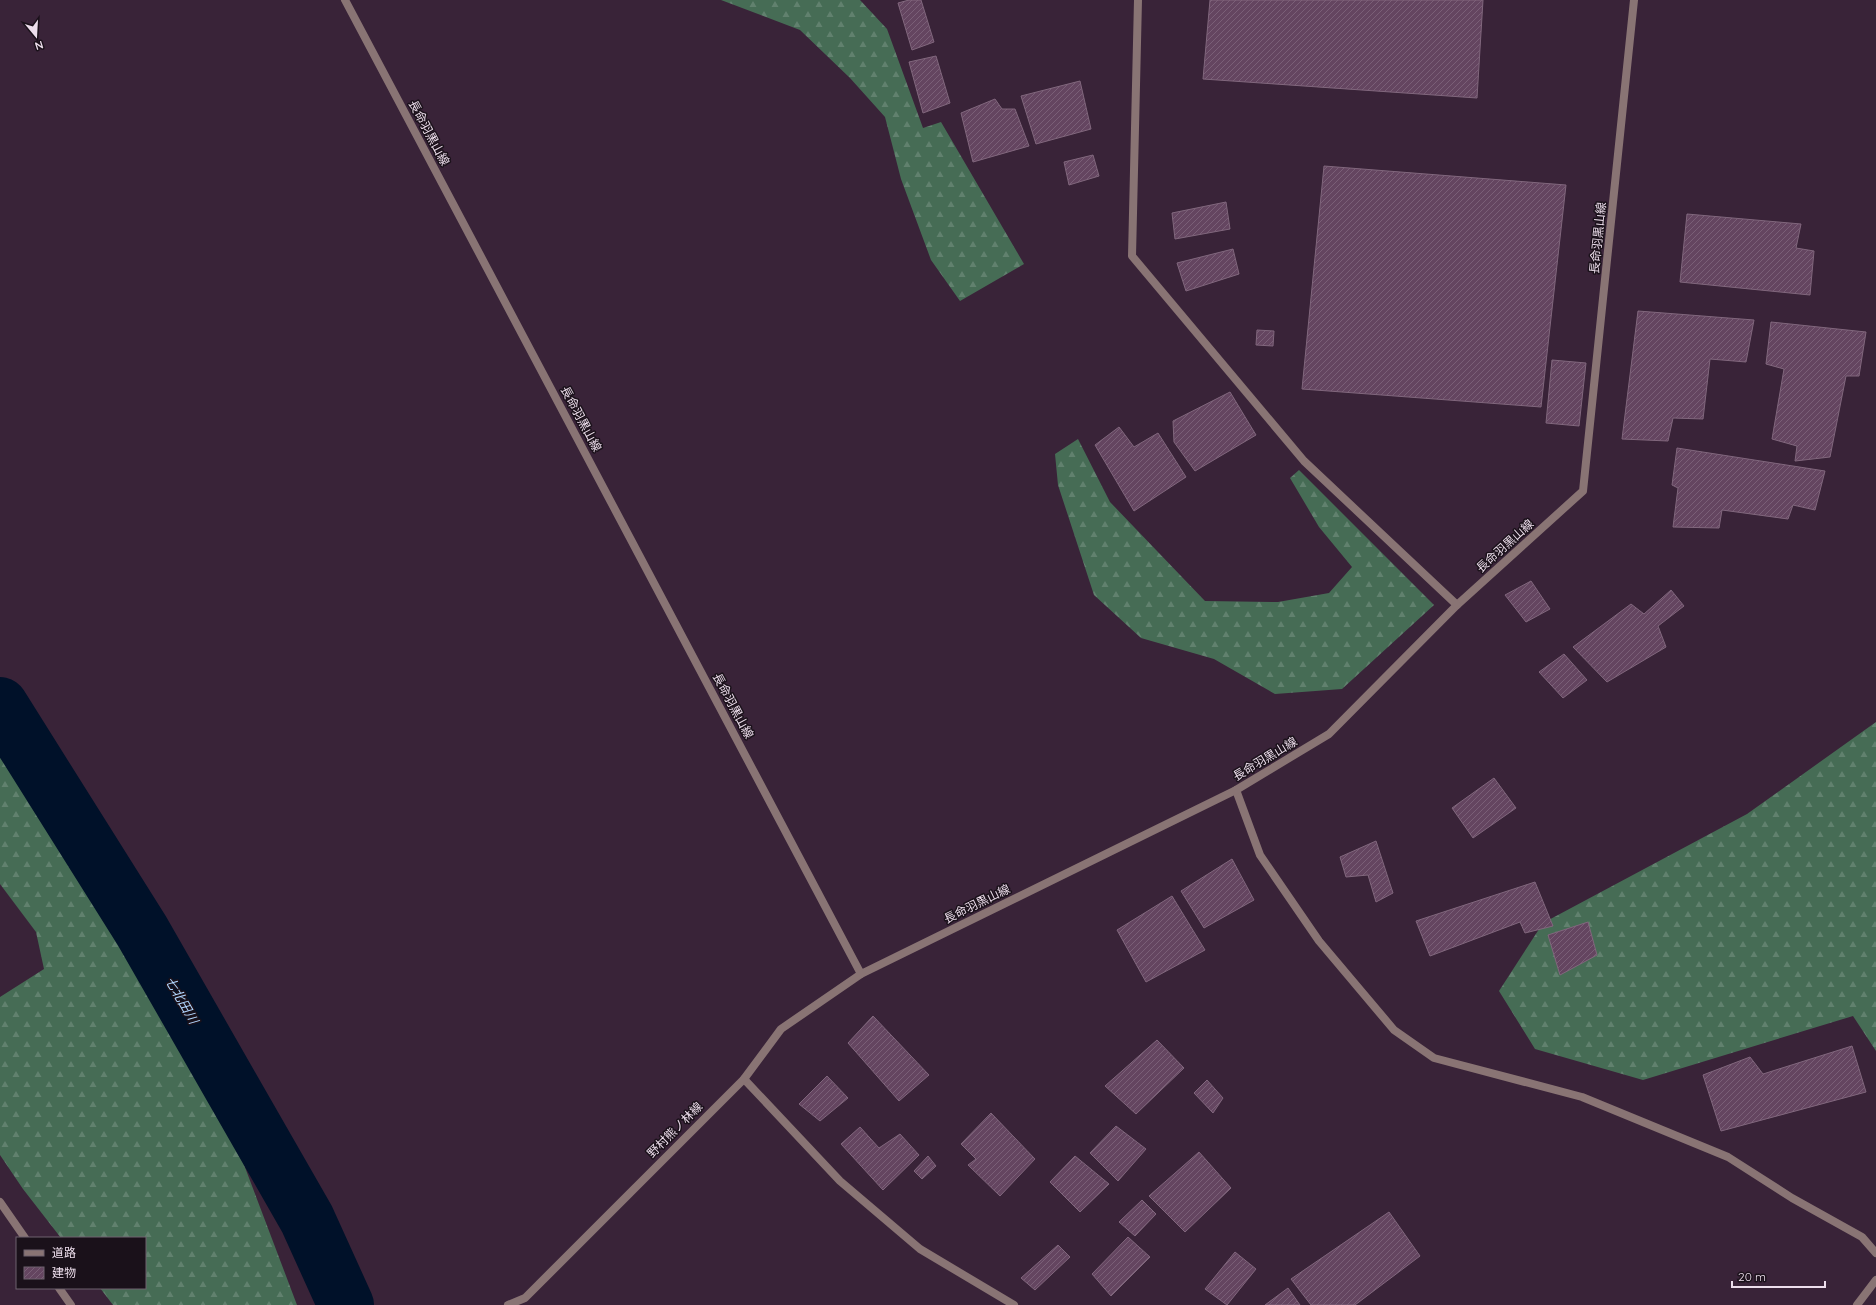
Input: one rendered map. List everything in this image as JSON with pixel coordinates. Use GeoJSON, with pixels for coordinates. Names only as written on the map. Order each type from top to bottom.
{"type":"FeatureCollection","features":[{"type":"Feature","properties":{"kind":"street","name":"長命羽黒山線"},"geometry":{"type":"LineString","coordinates":[[345,0],[861,974],[1236,790],[1329,734],[1457,605],[1583,491],[1634,0]]}},
{"type":"Feature","properties":{"kind":"street"},"geometry":{"type":"LineString","coordinates":[[1138,0],[1132,256],[1304,461],[1457,605]]}},
{"type":"Feature","properties":{"kind":"street"},"geometry":{"type":"LineString","coordinates":[[1236,790],[1260,855],[1319,941],[1394,1030],[1434,1058],[1582,1097],[1728,1157],[1792,1198],[1862,1237],[1876,1253]]}},
{"type":"Feature","properties":{"kind":"street","name":"野村熊ノ林線"},"geometry":{"type":"LineString","coordinates":[[508,1305],[526,1301],[744,1079],[781,1029],[861,974]]}},
{"type":"Feature","properties":{"kind":"street"},"geometry":{"type":"LineString","coordinates":[[744,1079],[840,1181],[920,1248],[1014,1305]]}},
{"type":"Feature","properties":{"kind":"street"},"geometry":{"type":"LineString","coordinates":[[0,1202],[24,1237]]}},
{"type":"Feature","properties":{"kind":"street"},"geometry":{"type":"LineString","coordinates":[[1857,1305],[1876,1280]]}},
{"type":"Feature","properties":{"kind":"street"},"geometry":{"type":"LineString","coordinates":[[61,1289],[71,1305]]}},
{"type":"Feature","properties":{"kind":"green space"},"geometry":{"type":"Polygon","coordinates":[[[721,0],[860,0],[887,29],[923,128],[941,122],[1024,264],[960,301],[931,260],[901,179],[885,117],[850,78],[800,30],[721,0]]]}},
{"type":"Feature","properties":{"kind":"green space"},"geometry":{"type":"Polygon","coordinates":[[[1078,439],[1110,502],[1205,601],[1278,602],[1329,593],[1352,567],[1319,527],[1290,478],[1299,470],[1434,605],[1342,689],[1275,694],[1214,659],[1141,638],[1094,595],[1058,485],[1055,454],[1078,439]]]}},
{"type":"Feature","properties":{"kind":"green space"},"geometry":{"type":"Polygon","coordinates":[[[1876,722],[1876,1051],[1853,1016],[1643,1080],[1535,1049],[1499,991],[1543,923],[1747,814],[1876,722]]]}},
{"type":"Feature","properties":{"kind":"green space"},"geometry":{"type":"Polygon","coordinates":[[[0,733],[135,937],[243,1162],[297,1305],[113,1305],[101,1289],[146,1289],[146,1237],[60,1237],[23,1189],[0,1155],[0,997],[44,969],[36,932],[0,884],[0,733]]]}},
{"type":"Feature","properties":{"kind":"building"},"geometry":{"type":"Polygon","coordinates":[[[909,0],[921,0],[934,42],[912,50],[898,3],[909,0]]]}},
{"type":"Feature","properties":{"kind":"building"},"geometry":{"type":"Polygon","coordinates":[[[1210,0],[1483,0],[1477,98],[1203,79],[1210,0]]]}},
{"type":"Feature","properties":{"kind":"building"},"geometry":{"type":"Polygon","coordinates":[[[936,56],[950,103],[923,113],[909,62],[936,56]]]}},
{"type":"Feature","properties":{"kind":"building"},"geometry":{"type":"Polygon","coordinates":[[[1080,81],[1091,129],[1036,144],[1021,96],[1080,81]]]}},
{"type":"Feature","properties":{"kind":"building"},"geometry":{"type":"Polygon","coordinates":[[[995,99],[1002,109],[1015,109],[1029,146],[973,162],[961,113],[995,99]]]}},
{"type":"Feature","properties":{"kind":"building"},"geometry":{"type":"Polygon","coordinates":[[[1093,155],[1099,176],[1069,185],[1064,162],[1093,155]]]}},
{"type":"Feature","properties":{"kind":"building"},"geometry":{"type":"Polygon","coordinates":[[[1324,166],[1566,185],[1541,407],[1302,389],[1324,166]]]}},
{"type":"Feature","properties":{"kind":"building"},"geometry":{"type":"Polygon","coordinates":[[[1226,202],[1230,229],[1175,239],[1172,213],[1226,202]]]}},
{"type":"Feature","properties":{"kind":"building"},"geometry":{"type":"Polygon","coordinates":[[[1687,214],[1801,224],[1796,248],[1814,251],[1810,295],[1680,282],[1687,214]]]}},
{"type":"Feature","properties":{"kind":"building"},"geometry":{"type":"Polygon","coordinates":[[[1233,249],[1239,274],[1186,291],[1177,263],[1233,249]]]}},
{"type":"Feature","properties":{"kind":"building"},"geometry":{"type":"Polygon","coordinates":[[[1638,311],[1754,320],[1746,362],[1710,359],[1703,419],[1673,418],[1668,441],[1622,439],[1638,311]]]}},
{"type":"Feature","properties":{"kind":"building"},"geometry":{"type":"Polygon","coordinates":[[[1771,322],[1866,332],[1859,376],[1846,376],[1830,457],[1795,461],[1797,446],[1772,439],[1784,369],[1766,364],[1771,322]]]}},
{"type":"Feature","properties":{"kind":"building"},"geometry":{"type":"Polygon","coordinates":[[[1257,330],[1274,331],[1273,346],[1256,345],[1257,330]]]}},
{"type":"Feature","properties":{"kind":"building"},"geometry":{"type":"Polygon","coordinates":[[[1552,360],[1586,363],[1579,426],[1546,423],[1552,360]]]}},
{"type":"Feature","properties":{"kind":"building"},"geometry":{"type":"Polygon","coordinates":[[[1230,392],[1256,435],[1195,471],[1174,442],[1173,421],[1230,392]]]}},
{"type":"Feature","properties":{"kind":"building"},"geometry":{"type":"Polygon","coordinates":[[[1119,427],[1134,447],[1158,433],[1186,477],[1134,511],[1095,445],[1119,427]]]}},
{"type":"Feature","properties":{"kind":"building"},"geometry":{"type":"Polygon","coordinates":[[[1677,448],[1825,471],[1815,510],[1793,505],[1788,519],[1722,510],[1719,528],[1673,527],[1678,488],[1672,485],[1677,448]]]}},
{"type":"Feature","properties":{"kind":"building"},"geometry":{"type":"Polygon","coordinates":[[[1531,581],[1550,609],[1526,622],[1505,595],[1531,581]]]}},
{"type":"Feature","properties":{"kind":"building"},"geometry":{"type":"Polygon","coordinates":[[[1671,590],[1684,606],[1658,626],[1666,647],[1607,682],[1573,647],[1631,604],[1644,614],[1671,590]]]}},
{"type":"Feature","properties":{"kind":"building"},"geometry":{"type":"Polygon","coordinates":[[[1564,654],[1587,680],[1563,698],[1539,672],[1564,654]]]}},
{"type":"Feature","properties":{"kind":"building"},"geometry":{"type":"Polygon","coordinates":[[[1494,778],[1516,808],[1473,838],[1452,808],[1494,778]]]}},
{"type":"Feature","properties":{"kind":"building"},"geometry":{"type":"Polygon","coordinates":[[[1376,841],[1393,893],[1376,902],[1368,875],[1346,877],[1340,857],[1376,841]]]}},
{"type":"Feature","properties":{"kind":"building"},"geometry":{"type":"Polygon","coordinates":[[[1232,859],[1254,900],[1204,928],[1181,891],[1232,859]]]}},
{"type":"Feature","properties":{"kind":"building"},"geometry":{"type":"Polygon","coordinates":[[[1535,882],[1553,926],[1525,933],[1520,922],[1430,956],[1416,921],[1535,882]]]}},
{"type":"Feature","properties":{"kind":"building"},"geometry":{"type":"Polygon","coordinates":[[[1172,896],[1205,950],[1146,982],[1117,930],[1172,896]]]}},
{"type":"Feature","properties":{"kind":"building"},"geometry":{"type":"Polygon","coordinates":[[[1588,922],[1597,955],[1560,975],[1548,935],[1588,922]]]}},
{"type":"Feature","properties":{"kind":"building"},"geometry":{"type":"Polygon","coordinates":[[[873,1016],[929,1075],[899,1101],[848,1043],[873,1016]]]}},
{"type":"Feature","properties":{"kind":"building"},"geometry":{"type":"Polygon","coordinates":[[[1157,1040],[1184,1068],[1136,1114],[1105,1086],[1157,1040]]]}},
{"type":"Feature","properties":{"kind":"building"},"geometry":{"type":"Polygon","coordinates":[[[1852,1046],[1866,1092],[1721,1131],[1703,1075],[1750,1057],[1763,1074],[1852,1046]]]}},
{"type":"Feature","properties":{"kind":"building"},"geometry":{"type":"Polygon","coordinates":[[[827,1076],[848,1098],[820,1121],[799,1104],[827,1076]]]}},
{"type":"Feature","properties":{"kind":"building"},"geometry":{"type":"Polygon","coordinates":[[[1207,1080],[1223,1098],[1213,1113],[1194,1093],[1207,1080]]]}},
{"type":"Feature","properties":{"kind":"building"},"geometry":{"type":"Polygon","coordinates":[[[991,1113],[1035,1159],[1000,1196],[968,1165],[976,1159],[961,1144],[991,1113]]]}},
{"type":"Feature","properties":{"kind":"building"},"geometry":{"type":"Polygon","coordinates":[[[1116,1126],[1146,1149],[1118,1181],[1090,1153],[1116,1126]]]}},
{"type":"Feature","properties":{"kind":"building"},"geometry":{"type":"Polygon","coordinates":[[[860,1127],[879,1148],[900,1134],[919,1155],[883,1190],[841,1144],[860,1127]]]}},
{"type":"Feature","properties":{"kind":"building"},"geometry":{"type":"Polygon","coordinates":[[[1199,1152],[1231,1188],[1185,1232],[1149,1196],[1199,1152]]]}},
{"type":"Feature","properties":{"kind":"building"},"geometry":{"type":"Polygon","coordinates":[[[928,1156],[936,1166],[922,1179],[914,1171],[928,1156]]]}},
{"type":"Feature","properties":{"kind":"building"},"geometry":{"type":"Polygon","coordinates":[[[1075,1156],[1109,1184],[1080,1212],[1050,1182],[1075,1156]]]}},
{"type":"Feature","properties":{"kind":"building"},"geometry":{"type":"Polygon","coordinates":[[[1142,1200],[1156,1214],[1135,1236],[1119,1222],[1142,1200]]]}},
{"type":"Feature","properties":{"kind":"building"},"geometry":{"type":"Polygon","coordinates":[[[1389,1212],[1420,1256],[1355,1305],[1311,1305],[1291,1279],[1389,1212]]]}},
{"type":"Feature","properties":{"kind":"building"},"geometry":{"type":"Polygon","coordinates":[[[1128,1237],[1150,1257],[1111,1296],[1092,1274],[1128,1237]]]}},
{"type":"Feature","properties":{"kind":"building"},"geometry":{"type":"Polygon","coordinates":[[[1058,1245],[1070,1257],[1035,1290],[1021,1278],[1058,1245]]]}},
{"type":"Feature","properties":{"kind":"building"},"geometry":{"type":"Polygon","coordinates":[[[1235,1252],[1256,1269],[1227,1305],[1205,1289],[1235,1252]]]}},
{"type":"Feature","properties":{"kind":"building"},"geometry":{"type":"Polygon","coordinates":[[[1288,1288],[1300,1305],[1265,1305],[1288,1288]]]}},
{"type":"Feature","properties":{"kind":"waterway","name":"七北田川"},"geometry":{"type":"LineString","coordinates":[[0,705],[142,931],[307,1219],[346,1305]]}}]}
